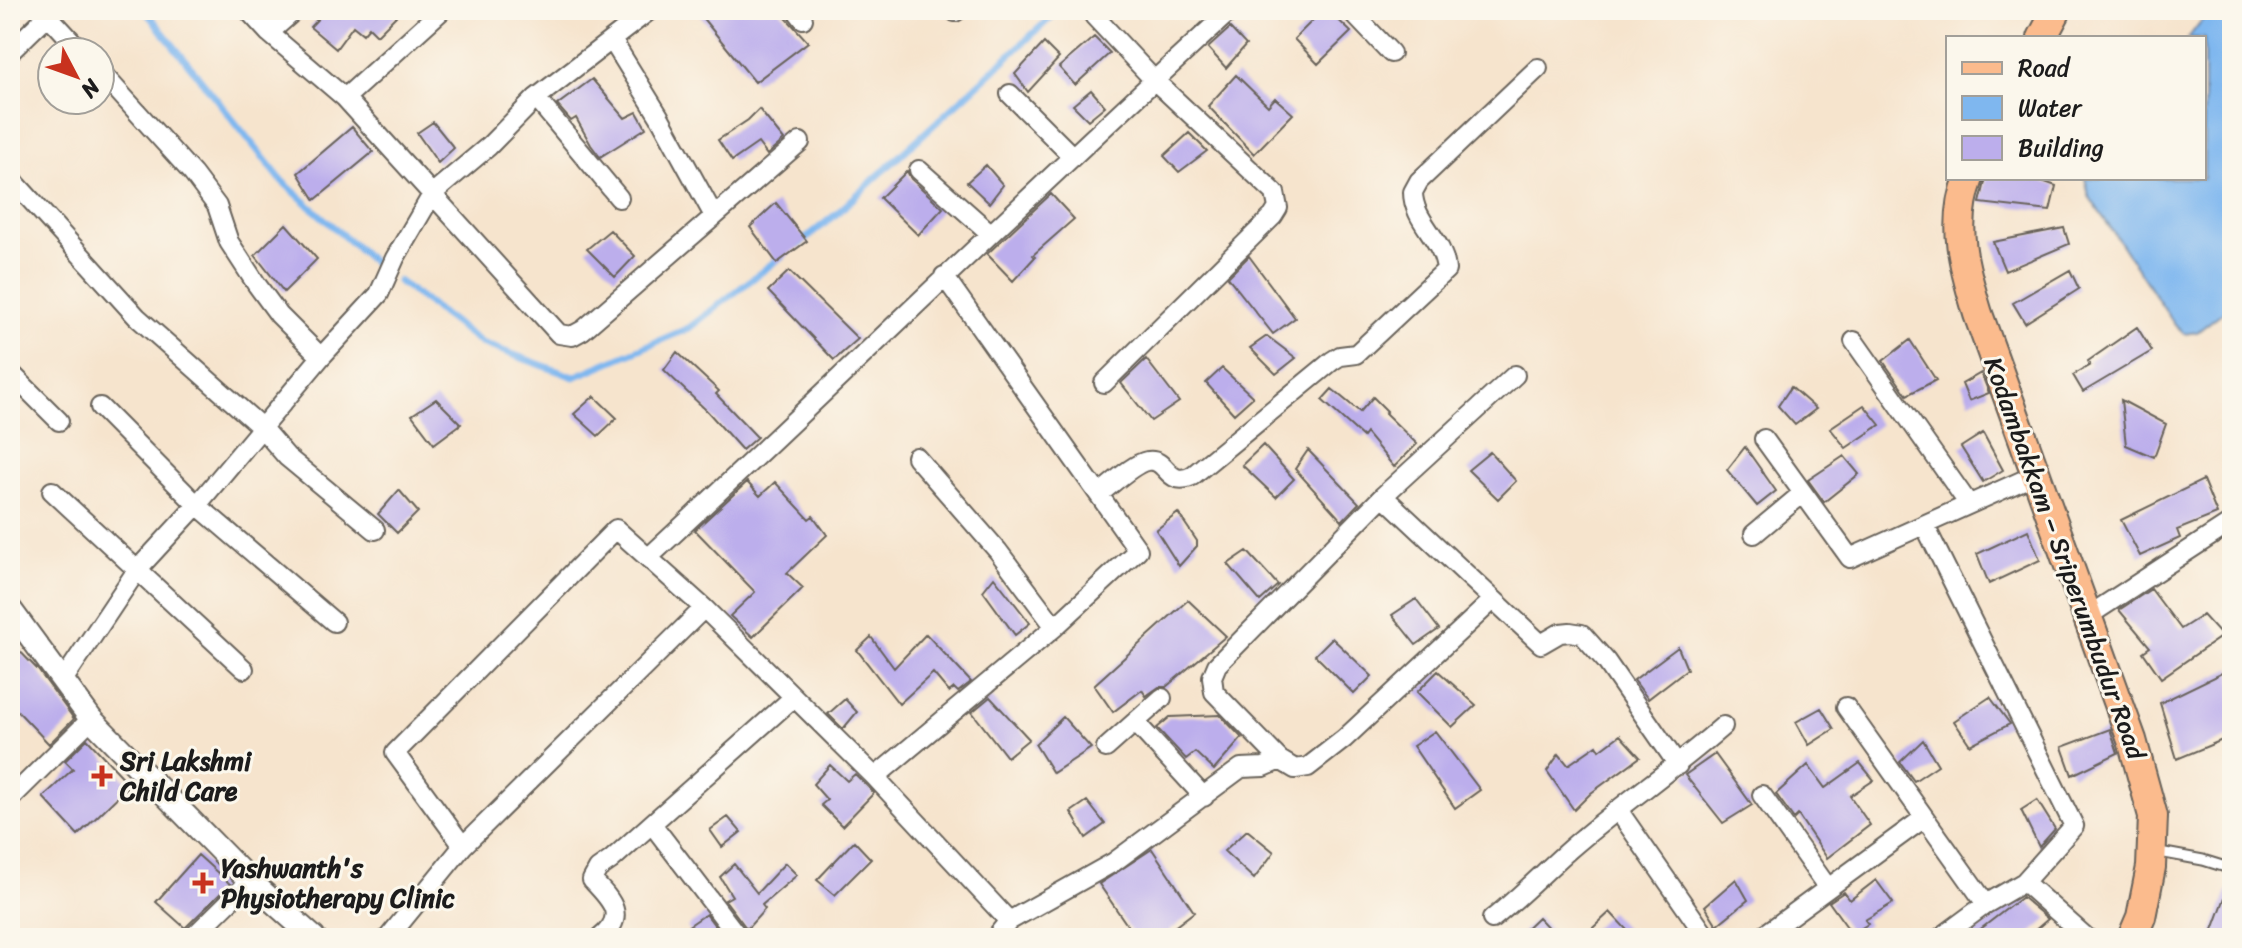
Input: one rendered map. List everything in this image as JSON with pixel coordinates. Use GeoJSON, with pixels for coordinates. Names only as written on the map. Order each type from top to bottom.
{"type":"FeatureCollection","features":[{"type":"Feature","properties":{"kind":"main road"},"geometry":{"type":"LineString","coordinates":[[2043,36],[2057,10]]}},
{"type":"Feature","properties":{"kind":"main road","name":"Kodambakkam – Sriperumbudur Road"},"geometry":{"type":"LineString","coordinates":[[1969,180],[1959,226],[1962,260],[1978,314],[2132,740],[2153,816],[2152,851],[2141,917],[2132,938]]}},
{"type":"Feature","properties":{"kind":"street"},"geometry":{"type":"LineString","coordinates":[[248,10],[269,33],[345,98],[559,334],[572,336],[583,330],[800,142]]}},
{"type":"Feature","properties":{"kind":"street"},"geometry":{"type":"LineString","coordinates":[[269,33],[295,10]]}},
{"type":"Feature","properties":{"kind":"street"},"geometry":{"type":"LineString","coordinates":[[345,98],[442,10]]}},
{"type":"Feature","properties":{"kind":"street"},"geometry":{"type":"LineString","coordinates":[[64,679],[137,570],[379,294],[395,258],[433,193],[489,146],[536,98],[650,10]]}},
{"type":"Feature","properties":{"kind":"street"},"geometry":{"type":"LineString","coordinates":[[649,557],[840,379],[944,276],[1231,10]]}},
{"type":"Feature","properties":{"kind":"street"},"geometry":{"type":"LineString","coordinates":[[1350,10],[1391,53]]}},
{"type":"Feature","properties":{"kind":"street"},"geometry":{"type":"LineString","coordinates":[[10,52],[45,12],[67,36]]}},
{"type":"Feature","properties":{"kind":"street"},"geometry":{"type":"LineString","coordinates":[[1094,16],[1154,80],[1275,193],[1278,208],[1104,383]]}},
{"type":"Feature","properties":{"kind":"street"},"geometry":{"type":"LineString","coordinates":[[612,40],[714,216]]}},
{"type":"Feature","properties":{"kind":"street"},"geometry":{"type":"LineString","coordinates":[[1099,494],[1141,463],[1150,460],[1158,462],[1175,479],[1184,480],[1192,476],[1332,361],[1340,356],[1356,354],[1446,270],[1441,250],[1416,212],[1413,192],[1419,181],[1538,68]]}},
{"type":"Feature","properties":{"kind":"street"},"geometry":{"type":"LineString","coordinates":[[116,89],[193,174],[217,206],[229,242],[257,285],[279,315],[321,357]]}},
{"type":"Feature","properties":{"kind":"street"},"geometry":{"type":"LineString","coordinates":[[1010,94],[1072,156]]}},
{"type":"Feature","properties":{"kind":"street"},"geometry":{"type":"LineString","coordinates":[[536,98],[619,198]]}},
{"type":"Feature","properties":{"kind":"street"},"geometry":{"type":"LineString","coordinates":[[919,170],[990,233]]}},
{"type":"Feature","properties":{"kind":"street"},"geometry":{"type":"LineString","coordinates":[[10,177],[137,317],[261,427],[287,457],[375,530]]}},
{"type":"Feature","properties":{"kind":"street"},"geometry":{"type":"LineString","coordinates":[[875,777],[1055,627],[1138,550],[944,276]]}},
{"type":"Feature","properties":{"kind":"street"},"geometry":{"type":"LineString","coordinates":[[1854,341],[1968,503]]}},
{"type":"Feature","properties":{"kind":"street"},"geometry":{"type":"LineString","coordinates":[[10,372],[59,421]]}},
{"type":"Feature","properties":{"kind":"street"},"geometry":{"type":"LineString","coordinates":[[1493,600],[1344,739],[1308,767],[1295,769],[1280,760],[1214,692],[1212,677],[1217,665],[1383,496],[1515,375]]}},
{"type":"Feature","properties":{"kind":"street"},"geometry":{"type":"LineString","coordinates":[[100,407],[197,505],[334,622]]}},
{"type":"Feature","properties":{"kind":"street"},"geometry":{"type":"LineString","coordinates":[[1764,439],[1850,558],[2037,474]]}},
{"type":"Feature","properties":{"kind":"street"},"geometry":{"type":"LineString","coordinates":[[916,457],[998,551],[1055,627]]}},
{"type":"Feature","properties":{"kind":"street"},"geometry":{"type":"LineString","coordinates":[[52,491],[244,669]]}},
{"type":"Feature","properties":{"kind":"street"},"geometry":{"type":"LineString","coordinates":[[1754,534],[1803,493]]}},
{"type":"Feature","properties":{"kind":"street"},"geometry":{"type":"LineString","coordinates":[[1383,496],[1541,644],[1560,633],[1582,634],[1606,661],[1678,765]]}},
{"type":"Feature","properties":{"kind":"street"},"geometry":{"type":"LineString","coordinates":[[2088,616],[2232,522]]}},
{"type":"Feature","properties":{"kind":"street"},"geometry":{"type":"LineString","coordinates":[[1925,526],[2074,826],[2024,882],[1986,904],[1940,938]]}},
{"type":"Feature","properties":{"kind":"street"},"geometry":{"type":"LineString","coordinates":[[463,846],[395,753],[616,529],[704,608],[875,777],[1009,921]]}},
{"type":"Feature","properties":{"kind":"street"},"geometry":{"type":"LineString","coordinates":[[388,938],[463,846],[704,608]]}},
{"type":"Feature","properties":{"kind":"street"},"geometry":{"type":"LineString","coordinates":[[10,609],[91,719],[250,881],[314,938]]}},
{"type":"Feature","properties":{"kind":"street"},"geometry":{"type":"LineString","coordinates":[[600,938],[609,930],[615,914],[612,902],[592,880],[598,869],[794,697]]}},
{"type":"Feature","properties":{"kind":"street"},"geometry":{"type":"LineString","coordinates":[[1106,748],[1162,698]]}},
{"type":"Feature","properties":{"kind":"street"},"geometry":{"type":"LineString","coordinates":[[1846,707],[1986,904]]}},
{"type":"Feature","properties":{"kind":"street"},"geometry":{"type":"LineString","coordinates":[[10,799],[91,719]]}},
{"type":"Feature","properties":{"kind":"street"},"geometry":{"type":"LineString","coordinates":[[1135,722],[1204,797]]}},
{"type":"Feature","properties":{"kind":"street"},"geometry":{"type":"LineString","coordinates":[[1492,919],[1618,810],[1723,726]]}},
{"type":"Feature","properties":{"kind":"street"},"geometry":{"type":"LineString","coordinates":[[995,938],[1009,921],[1114,862],[1241,768],[1264,767],[1280,760]]}},
{"type":"Feature","properties":{"kind":"street"},"geometry":{"type":"LineString","coordinates":[[1762,795],[1828,888]]}},
{"type":"Feature","properties":{"kind":"street"},"geometry":{"type":"LineString","coordinates":[[1618,810],[1707,938]]}},
{"type":"Feature","properties":{"kind":"street"},"geometry":{"type":"LineString","coordinates":[[1760,938],[1924,818]]}},
{"type":"Feature","properties":{"kind":"street"},"geometry":{"type":"LineString","coordinates":[[652,824],[739,938]]}},
{"type":"Feature","properties":{"kind":"street"},"geometry":{"type":"LineString","coordinates":[[192,938],[250,881]]}},
{"type":"Feature","properties":{"kind":"street"},"geometry":{"type":"LineString","coordinates":[[2024,882],[2087,938]]}},
{"type":"Feature","properties":{"kind":"lane"},"geometry":{"type":"LineString","coordinates":[[2152,851],[2203,860],[2232,869]]}},
{"type":"Feature","properties":{"kind":"water"},"geometry":{"type":"Polygon","coordinates":[[[2210,10],[2232,11],[2232,305],[2197,332],[2184,334],[2089,196],[2085,180],[2206,180],[2206,36],[2190,36],[2210,10]]]}},
{"type":"Feature","properties":{"kind":"building"},"geometry":{"type":"Polygon","coordinates":[[[326,10],[402,10],[377,35],[369,27],[363,34],[353,26],[336,49],[310,27],[326,10]]]}},
{"type":"Feature","properties":{"kind":"building"},"geometry":{"type":"Polygon","coordinates":[[[696,10],[779,10],[808,42],[755,82],[696,10]]]}},
{"type":"Feature","properties":{"kind":"building"},"geometry":{"type":"Polygon","coordinates":[[[1323,10],[1328,10],[1351,32],[1318,64],[1294,39],[1323,10]]]}},
{"type":"Feature","properties":{"kind":"building"},"geometry":{"type":"Polygon","coordinates":[[[1230,28],[1246,45],[1226,68],[1208,48],[1230,28]]]}},
{"type":"Feature","properties":{"kind":"building"},"geometry":{"type":"Polygon","coordinates":[[[1094,37],[1110,53],[1075,85],[1059,67],[1094,37]]]}},
{"type":"Feature","properties":{"kind":"building"},"geometry":{"type":"Polygon","coordinates":[[[1044,43],[1059,58],[1028,92],[1015,74],[1044,43]]]}},
{"type":"Feature","properties":{"kind":"building"},"geometry":{"type":"Polygon","coordinates":[[[1236,75],[1268,106],[1275,98],[1293,114],[1254,154],[1208,106],[1236,75]]]}},
{"type":"Feature","properties":{"kind":"building"},"geometry":{"type":"Polygon","coordinates":[[[592,79],[625,118],[637,112],[646,128],[600,157],[576,118],[571,121],[557,105],[592,79]]]}},
{"type":"Feature","properties":{"kind":"building"},"geometry":{"type":"Polygon","coordinates":[[[1091,90],[1105,106],[1088,120],[1073,105],[1091,90]]]}},
{"type":"Feature","properties":{"kind":"building"},"geometry":{"type":"Polygon","coordinates":[[[759,109],[784,140],[767,155],[758,143],[732,161],[718,140],[759,109]]]}},
{"type":"Feature","properties":{"kind":"building"},"geometry":{"type":"Polygon","coordinates":[[[433,122],[454,148],[438,163],[417,133],[433,122]]]}},
{"type":"Feature","properties":{"kind":"building"},"geometry":{"type":"Polygon","coordinates":[[[352,127],[373,152],[315,200],[298,173],[352,127]]]}},
{"type":"Feature","properties":{"kind":"building"},"geometry":{"type":"Polygon","coordinates":[[[1189,133],[1207,151],[1179,172],[1164,156],[1189,133]]]}},
{"type":"Feature","properties":{"kind":"building"},"geometry":{"type":"Polygon","coordinates":[[[986,165],[1003,185],[989,203],[967,182],[986,165]]]}},
{"type":"Feature","properties":{"kind":"building"},"geometry":{"type":"Polygon","coordinates":[[[907,171],[911,179],[943,208],[918,235],[880,198],[907,171]]]}},
{"type":"Feature","properties":{"kind":"building"},"geometry":{"type":"Polygon","coordinates":[[[1986,180],[2040,180],[2056,186],[2050,211],[1980,203],[1986,180]]]}},
{"type":"Feature","properties":{"kind":"building"},"geometry":{"type":"Polygon","coordinates":[[[1051,194],[1074,219],[1033,255],[1035,257],[1013,281],[987,254],[1051,194]]]}},
{"type":"Feature","properties":{"kind":"building"},"geometry":{"type":"Polygon","coordinates":[[[776,203],[807,241],[777,263],[750,227],[776,203]]]}},
{"type":"Feature","properties":{"kind":"building"},"geometry":{"type":"Polygon","coordinates":[[[286,224],[317,259],[284,292],[255,255],[286,224]]]}},
{"type":"Feature","properties":{"kind":"building"},"geometry":{"type":"Polygon","coordinates":[[[2064,228],[2069,244],[2005,271],[1993,242],[2064,228]]]}},
{"type":"Feature","properties":{"kind":"building"},"geometry":{"type":"Polygon","coordinates":[[[610,230],[635,256],[615,277],[587,249],[610,230]]]}},
{"type":"Feature","properties":{"kind":"building"},"geometry":{"type":"Polygon","coordinates":[[[1249,256],[1295,318],[1273,334],[1228,277],[1249,256]]]}},
{"type":"Feature","properties":{"kind":"building"},"geometry":{"type":"Polygon","coordinates":[[[2070,270],[2079,289],[2025,323],[2013,303],[2070,270]]]}},
{"type":"Feature","properties":{"kind":"building"},"geometry":{"type":"Polygon","coordinates":[[[789,271],[858,339],[834,360],[768,291],[789,271]]]}},
{"type":"Feature","properties":{"kind":"building"},"geometry":{"type":"Polygon","coordinates":[[[2137,327],[2152,351],[2083,392],[2073,375],[2137,327]]]}},
{"type":"Feature","properties":{"kind":"building"},"geometry":{"type":"Polygon","coordinates":[[[1267,336],[1296,358],[1276,374],[1250,348],[1267,336]]]}},
{"type":"Feature","properties":{"kind":"building"},"geometry":{"type":"Polygon","coordinates":[[[1910,340],[1936,380],[1907,395],[1883,361],[1910,340]]]}},
{"type":"Feature","properties":{"kind":"building"},"geometry":{"type":"Polygon","coordinates":[[[677,352],[719,391],[716,394],[757,437],[742,450],[664,370],[677,352]]]}},
{"type":"Feature","properties":{"kind":"building"},"geometry":{"type":"Polygon","coordinates":[[[1146,359],[1179,402],[1151,421],[1121,383],[1146,359]]]}},
{"type":"Feature","properties":{"kind":"building"},"geometry":{"type":"Polygon","coordinates":[[[1222,368],[1253,397],[1234,414],[1206,383],[1222,368]]]}},
{"type":"Feature","properties":{"kind":"building"},"geometry":{"type":"Polygon","coordinates":[[[1981,373],[1989,393],[1969,401],[1962,384],[1981,373]]]}},
{"type":"Feature","properties":{"kind":"building"},"geometry":{"type":"Polygon","coordinates":[[[1791,387],[1816,409],[1795,425],[1778,406],[1791,387]]]}},
{"type":"Feature","properties":{"kind":"building"},"geometry":{"type":"Polygon","coordinates":[[[1332,389],[1360,412],[1373,397],[1417,444],[1394,467],[1366,433],[1363,437],[1322,400],[1332,389]]]}},
{"type":"Feature","properties":{"kind":"building"},"geometry":{"type":"Polygon","coordinates":[[[594,396],[617,418],[598,436],[574,414],[594,396]]]}},
{"type":"Feature","properties":{"kind":"building"},"geometry":{"type":"Polygon","coordinates":[[[436,399],[461,424],[434,444],[412,415],[436,399]]]}},
{"type":"Feature","properties":{"kind":"building"},"geometry":{"type":"Polygon","coordinates":[[[2121,400],[2166,424],[2154,457],[2126,445],[2121,400]]]}},
{"type":"Feature","properties":{"kind":"building"},"geometry":{"type":"Polygon","coordinates":[[[1864,405],[1880,425],[1846,448],[1830,428],[1864,405]]]}},
{"type":"Feature","properties":{"kind":"building"},"geometry":{"type":"Polygon","coordinates":[[[1983,433],[2003,470],[1983,482],[1961,447],[1983,433]]]}},
{"type":"Feature","properties":{"kind":"building"},"geometry":{"type":"Polygon","coordinates":[[[1263,445],[1294,479],[1276,497],[1242,465],[1263,445]]]}},
{"type":"Feature","properties":{"kind":"building"},"geometry":{"type":"Polygon","coordinates":[[[1745,447],[1776,491],[1757,506],[1727,470],[1745,447]]]}},
{"type":"Feature","properties":{"kind":"building"},"geometry":{"type":"Polygon","coordinates":[[[1308,450],[1359,503],[1342,521],[1295,469],[1308,450]]]}},
{"type":"Feature","properties":{"kind":"building"},"geometry":{"type":"Polygon","coordinates":[[[1490,452],[1516,481],[1498,499],[1468,470],[1490,452]]]}},
{"type":"Feature","properties":{"kind":"building"},"geometry":{"type":"Polygon","coordinates":[[[1844,456],[1859,474],[1824,502],[1808,480],[1844,456]]]}},
{"type":"Feature","properties":{"kind":"building"},"geometry":{"type":"Polygon","coordinates":[[[2203,480],[2217,514],[2177,530],[2180,538],[2140,556],[2121,520],[2203,480]]]}},
{"type":"Feature","properties":{"kind":"building"},"geometry":{"type":"Polygon","coordinates":[[[747,482],[760,496],[775,482],[809,519],[813,516],[827,535],[787,573],[803,588],[753,637],[730,616],[755,592],[695,530],[747,482]]]}},
{"type":"Feature","properties":{"kind":"building"},"geometry":{"type":"Polygon","coordinates":[[[399,490],[418,512],[397,533],[378,514],[399,490]]]}},
{"type":"Feature","properties":{"kind":"building"},"geometry":{"type":"Polygon","coordinates":[[[1178,513],[1197,541],[1197,546],[1179,566],[1156,530],[1178,513]]]}},
{"type":"Feature","properties":{"kind":"building"},"geometry":{"type":"Polygon","coordinates":[[[2028,530],[2040,560],[1989,584],[1977,554],[2028,530]]]}},
{"type":"Feature","properties":{"kind":"building"},"geometry":{"type":"Polygon","coordinates":[[[1247,551],[1278,585],[1260,601],[1228,564],[1247,551]]]}},
{"type":"Feature","properties":{"kind":"building"},"geometry":{"type":"Polygon","coordinates":[[[994,577],[1030,623],[1015,635],[983,591],[994,577]]]}},
{"type":"Feature","properties":{"kind":"building"},"geometry":{"type":"Polygon","coordinates":[[[2151,589],[2181,629],[2203,615],[2222,636],[2161,678],[2143,652],[2150,647],[2119,610],[2151,589]]]}},
{"type":"Feature","properties":{"kind":"building"},"geometry":{"type":"Polygon","coordinates":[[[1416,599],[1439,629],[1416,645],[1392,615],[1416,599]]]}},
{"type":"Feature","properties":{"kind":"building"},"geometry":{"type":"Polygon","coordinates":[[[1188,600],[1226,636],[1166,687],[1159,687],[1146,696],[1142,690],[1113,712],[1094,685],[1188,600]]]}},
{"type":"Feature","properties":{"kind":"building"},"geometry":{"type":"Polygon","coordinates":[[[926,634],[971,682],[958,692],[954,688],[949,692],[933,673],[899,704],[857,650],[871,637],[894,668],[926,634]]]}},
{"type":"Feature","properties":{"kind":"building"},"geometry":{"type":"Polygon","coordinates":[[[1332,638],[1372,676],[1354,694],[1315,655],[1332,638]]]}},
{"type":"Feature","properties":{"kind":"building"},"geometry":{"type":"Polygon","coordinates":[[[10,641],[38,670],[74,719],[49,744],[10,703],[10,641]]]}},
{"type":"Feature","properties":{"kind":"building"},"geometry":{"type":"Polygon","coordinates":[[[1678,647],[1687,669],[1648,699],[1634,680],[1678,647]]]}},
{"type":"Feature","properties":{"kind":"building"},"geometry":{"type":"Polygon","coordinates":[[[2232,668],[2232,736],[2177,759],[2160,703],[2232,668]]]}},
{"type":"Feature","properties":{"kind":"building"},"geometry":{"type":"Polygon","coordinates":[[[1438,671],[1476,705],[1452,727],[1417,692],[1438,671]]]}},
{"type":"Feature","properties":{"kind":"building"},"geometry":{"type":"Polygon","coordinates":[[[990,697],[1029,739],[1007,757],[972,712],[990,697]]]}},
{"type":"Feature","properties":{"kind":"building"},"geometry":{"type":"Polygon","coordinates":[[[1990,697],[2010,724],[1970,745],[1954,721],[1990,697]]]}},
{"type":"Feature","properties":{"kind":"building"},"geometry":{"type":"Polygon","coordinates":[[[845,699],[857,712],[843,729],[828,714],[845,699]]]}},
{"type":"Feature","properties":{"kind":"building"},"geometry":{"type":"Polygon","coordinates":[[[1821,708],[1834,729],[1809,745],[1796,722],[1821,708]]]}},
{"type":"Feature","properties":{"kind":"building"},"geometry":{"type":"Polygon","coordinates":[[[1220,715],[1242,738],[1214,770],[1195,752],[1186,759],[1157,728],[1170,717],[1220,715]]]}},
{"type":"Feature","properties":{"kind":"building"},"geometry":{"type":"Polygon","coordinates":[[[1063,717],[1091,748],[1053,773],[1035,744],[1063,717]]]}},
{"type":"Feature","properties":{"kind":"building"},"geometry":{"type":"Polygon","coordinates":[[[2110,729],[2118,753],[2072,775],[2062,747],[2110,729]]]}},
{"type":"Feature","properties":{"kind":"building"},"geometry":{"type":"Polygon","coordinates":[[[1435,731],[1480,790],[1455,808],[1413,746],[1435,731]]]}},
{"type":"Feature","properties":{"kind":"building"},"geometry":{"type":"Polygon","coordinates":[[[1620,735],[1640,757],[1591,793],[1574,810],[1547,771],[1559,754],[1568,765],[1597,745],[1600,750],[1620,735]]]}},
{"type":"Feature","properties":{"kind":"building"},"geometry":{"type":"Polygon","coordinates":[[[87,739],[130,785],[78,835],[43,797],[73,769],[65,761],[87,739]]]}},
{"type":"Feature","properties":{"kind":"building"},"geometry":{"type":"Polygon","coordinates":[[[1923,740],[1938,765],[1914,781],[1900,762],[1923,740]]]}},
{"type":"Feature","properties":{"kind":"building"},"geometry":{"type":"Polygon","coordinates":[[[1715,754],[1752,805],[1723,823],[1685,775],[1715,754]]]}},
{"type":"Feature","properties":{"kind":"building"},"geometry":{"type":"Polygon","coordinates":[[[1860,763],[1874,780],[1850,796],[1870,825],[1827,858],[1798,815],[1794,819],[1776,794],[1808,765],[1825,788],[1860,763]]]}},
{"type":"Feature","properties":{"kind":"building"},"geometry":{"type":"Polygon","coordinates":[[[830,765],[847,781],[855,774],[874,793],[842,826],[821,805],[827,800],[813,784],[830,765]]]}},
{"type":"Feature","properties":{"kind":"building"},"geometry":{"type":"Polygon","coordinates":[[[2037,800],[2055,829],[2039,847],[2021,810],[2037,800]]]}},
{"type":"Feature","properties":{"kind":"building"},"geometry":{"type":"Polygon","coordinates":[[[1087,801],[1105,824],[1086,838],[1071,812],[1087,801]]]}},
{"type":"Feature","properties":{"kind":"building"},"geometry":{"type":"Polygon","coordinates":[[[728,817],[741,832],[722,847],[710,830],[728,817]]]}},
{"type":"Feature","properties":{"kind":"building"},"geometry":{"type":"Polygon","coordinates":[[[1247,830],[1274,852],[1254,879],[1224,851],[1247,830]]]}},
{"type":"Feature","properties":{"kind":"building"},"geometry":{"type":"Polygon","coordinates":[[[854,841],[871,859],[835,895],[817,880],[854,841]]]}},
{"type":"Feature","properties":{"kind":"building"},"geometry":{"type":"Polygon","coordinates":[[[1152,849],[1194,912],[1160,938],[1136,938],[1099,884],[1152,849]]]}},
{"type":"Feature","properties":{"kind":"building"},"geometry":{"type":"Polygon","coordinates":[[[198,855],[230,884],[185,928],[156,902],[198,855]]]}},
{"type":"Feature","properties":{"kind":"building"},"geometry":{"type":"Polygon","coordinates":[[[785,863],[797,875],[762,905],[765,909],[747,929],[725,900],[732,896],[720,877],[734,864],[757,893],[785,863]]]}},
{"type":"Feature","properties":{"kind":"building"},"geometry":{"type":"Polygon","coordinates":[[[1736,879],[1748,900],[1717,925],[1705,906],[1736,879]]]}},
{"type":"Feature","properties":{"kind":"building"},"geometry":{"type":"Polygon","coordinates":[[[1876,880],[1893,903],[1865,920],[1868,924],[1852,934],[1829,902],[1844,892],[1850,900],[1876,880]]]}},
{"type":"Feature","properties":{"kind":"building"},"geometry":{"type":"Polygon","coordinates":[[[2230,884],[2232,938],[2210,938],[2230,884]]]}},
{"type":"Feature","properties":{"kind":"building"},"geometry":{"type":"Polygon","coordinates":[[[2022,897],[2048,919],[2026,938],[1969,938],[2022,897]]]}},
{"type":"Feature","properties":{"kind":"building"},"geometry":{"type":"Polygon","coordinates":[[[1610,912],[1627,930],[1616,938],[1582,938],[1610,912]]]}},
{"type":"Feature","properties":{"kind":"building"},"geometry":{"type":"Polygon","coordinates":[[[706,914],[724,938],[694,938],[687,927],[706,914]]]}},
{"type":"Feature","properties":{"kind":"building"},"geometry":{"type":"Polygon","coordinates":[[[1538,917],[1558,938],[1516,938],[1538,917]]]}},
{"type":"Feature","properties":{"kind":"waterway"},"geometry":{"type":"LineString","coordinates":[[145,10],[282,181],[375,264]]}},
{"type":"Feature","properties":{"kind":"waterway"},"geometry":{"type":"LineString","coordinates":[[799,244],[834,216],[1059,10]]}},
{"type":"Feature","properties":{"kind":"waterway"},"geometry":{"type":"LineString","coordinates":[[398,281],[481,343],[574,377],[689,328],[782,256]]}},
{"type":"Feature","properties":{"kind":"place","name":"Sri Lakshmi Child Care"},"geometry":{"type":"Point","coordinates":[102,776]}},
{"type":"Feature","properties":{"kind":"place","name":"Yashwanth's Physiotherapy Clinic"},"geometry":{"type":"Point","coordinates":[203,883]}}]}
